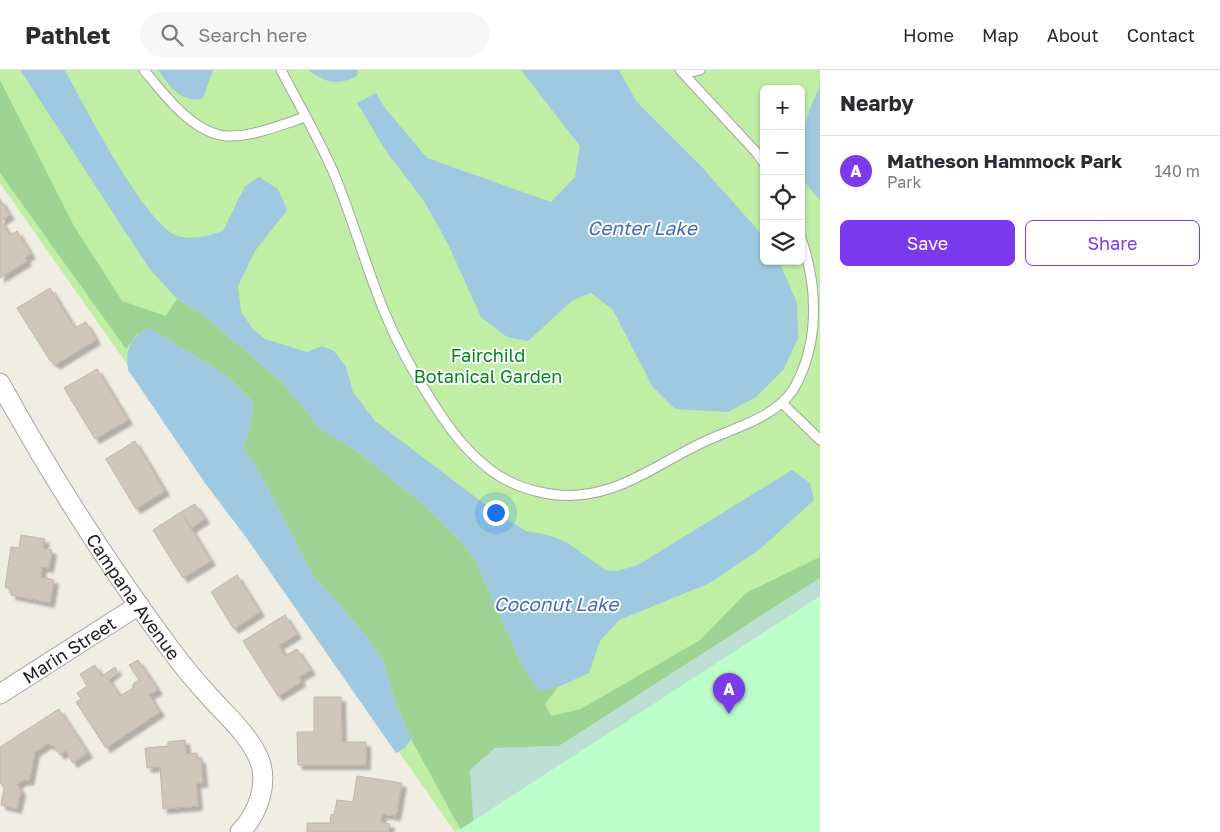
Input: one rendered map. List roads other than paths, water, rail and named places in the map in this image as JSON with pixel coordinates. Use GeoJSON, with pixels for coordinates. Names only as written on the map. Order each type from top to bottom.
{"type":"FeatureCollection","features":[{"type":"Feature","properties":{"kind":"street","name":"Campana Avenue"},"geometry":{"type":"LineString","coordinates":[[0,383],[53,476],[139,605],[187,671],[240,730],[255,751],[262,770],[261,794],[250,820],[240,832]]}},
{"type":"Feature","properties":{"kind":"street","name":"Marin Street"},"geometry":{"type":"LineString","coordinates":[[0,694],[139,605]]}},
{"type":"Feature","properties":{"kind":"lane"},"geometry":{"type":"LineString","coordinates":[[144,70],[188,116],[204,128],[217,134],[234,135],[257,131],[305,117]]}},
{"type":"Feature","properties":{"kind":"lane"},"geometry":{"type":"LineString","coordinates":[[281,70],[336,177],[383,310],[408,362],[452,432],[470,453],[498,475],[518,486],[555,495],[582,495],[600,492],[631,480],[690,448],[758,418],[782,403],[793,390],[802,370],[813,329],[815,290],[805,253]]}},
{"type":"Feature","properties":{"kind":"lane"},"geometry":{"type":"LineString","coordinates":[[682,72],[700,70]]}},
{"type":"Feature","properties":{"kind":"lane"},"geometry":{"type":"LineString","coordinates":[[682,72],[760,158]]}},
{"type":"Feature","properties":{"kind":"lane"},"geometry":{"type":"LineString","coordinates":[[782,403],[820,440]]}},
{"type":"Feature","properties":{"kind":"water","name":"Coconut Lake"},"geometry":{"type":"Polygon","coordinates":[[[20,70],[65,70],[99,133],[131,185],[147,208],[162,225],[175,235],[192,238],[223,231],[245,186],[259,177],[278,189],[287,210],[255,251],[238,286],[241,312],[253,329],[265,339],[307,352],[322,346],[334,351],[346,367],[353,392],[375,421],[495,512],[526,531],[548,535],[568,543],[605,570],[617,571],[638,565],[792,470],[810,483],[814,500],[760,549],[710,583],[619,620],[600,641],[589,673],[558,687],[539,691],[523,668],[475,560],[461,542],[424,505],[354,449],[321,430],[283,383],[201,313],[177,299],[149,268],[20,70]]]}},
{"type":"Feature","properties":{"kind":"water"},"geometry":{"type":"Polygon","coordinates":[[[158,70],[213,70],[203,98],[189,99],[176,92],[158,70]]]}},
{"type":"Feature","properties":{"kind":"water"},"geometry":{"type":"Polygon","coordinates":[[[308,70],[358,70],[357,76],[343,81],[332,82],[308,70]]]}},
{"type":"Feature","properties":{"kind":"water","name":"Center Lake"},"geometry":{"type":"Polygon","coordinates":[[[521,70],[619,70],[636,101],[701,166],[760,232],[760,265],[781,265],[797,303],[798,339],[783,370],[756,397],[728,412],[675,409],[652,386],[613,310],[591,293],[573,300],[528,341],[507,337],[481,317],[448,244],[424,201],[386,151],[357,103],[376,93],[385,108],[427,158],[551,202],[575,177],[580,146],[521,70]]]}},
{"type":"Feature","properties":{"kind":"water"},"geometry":{"type":"Polygon","coordinates":[[[820,80],[820,200],[805,182],[805,129],[810,108],[819,89],[820,80]]]}},
{"type":"Feature","properties":{"kind":"water"},"geometry":{"type":"Polygon","coordinates":[[[145,329],[151,329],[227,376],[253,402],[250,430],[243,447],[258,470],[312,573],[366,636],[383,660],[395,701],[411,739],[405,748],[396,753],[248,540],[205,483],[128,370],[127,357],[129,346],[135,337],[145,329]]]}},
{"type":"Feature","properties":{"kind":"place","name":"Matheson Hammock Park"},"geometry":{"type":"Point","coordinates":[729,714]}},
{"type":"Feature","properties":{"kind":"park label","name":"Fairchild Botanical Garden"},"geometry":{"type":"Point","coordinates":[488,365]}}]}
